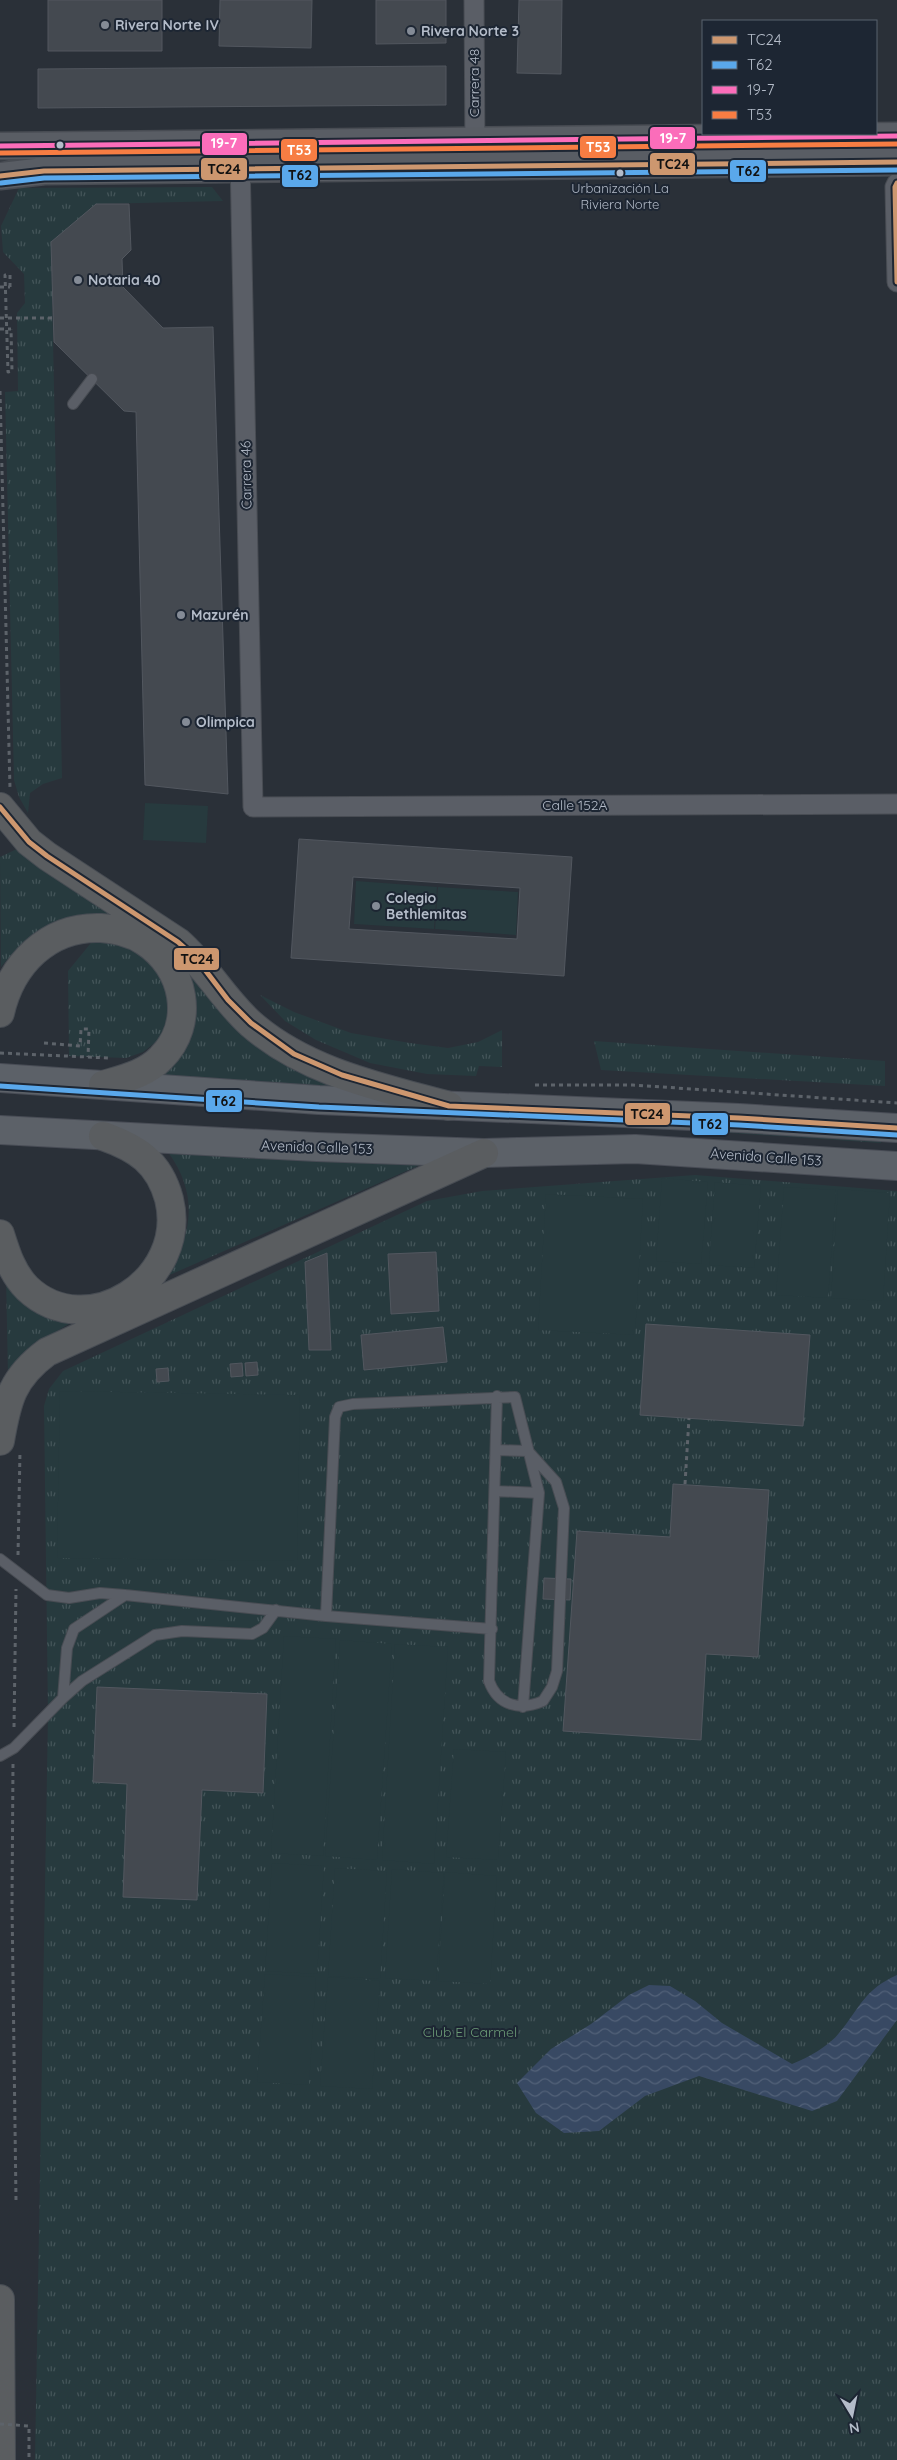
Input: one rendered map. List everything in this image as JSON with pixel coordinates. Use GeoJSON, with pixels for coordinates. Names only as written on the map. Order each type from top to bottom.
{"type":"FeatureCollection","features":[{"type":"Feature","properties":{"kind":"highway"},"geometry":{"type":"LineString","coordinates":[[6,802],[29,842],[47,856],[178,942],[196,958],[228,1000],[250,1023],[272,1040],[314,1064],[342,1075],[449,1106]]}},
{"type":"Feature","properties":{"kind":"highway"},"geometry":{"type":"LineString","coordinates":[[0,1013],[10,983],[25,960],[44,943],[61,933],[76,929],[114,929],[143,940],[165,959],[178,983],[184,1009],[180,1027],[173,1044],[160,1059],[144,1070],[103,1085]]}},
{"type":"Feature","properties":{"kind":"highway"},"geometry":{"type":"LineString","coordinates":[[0,1234],[8,1259],[19,1278],[35,1294],[51,1303],[68,1308],[105,1306],[130,1294],[151,1277],[161,1262],[168,1245],[171,1208],[167,1191],[159,1174],[143,1155],[122,1143],[103,1136]]}},
{"type":"Feature","properties":{"kind":"highway"},"geometry":{"type":"LineString","coordinates":[[10,1441],[4,1413],[14,1386],[28,1367],[47,1352],[484,1153]]}},
{"type":"Feature","properties":{"kind":"highway"},"geometry":{"type":"LineString","coordinates":[[0,2299],[1,2460]]}},
{"type":"Feature","properties":{"kind":"main road","name":"Avenida Calle 153"},"geometry":{"type":"LineString","coordinates":[[0,1078],[103,1085],[319,1107],[449,1106],[720,1117],[897,1128]]}},
{"type":"Feature","properties":{"kind":"main road","name":"Avenida Calle 153"},"geometry":{"type":"LineString","coordinates":[[0,1092],[564,1120],[635,1149]]}},
{"type":"Feature","properties":{"kind":"main road","name":"Avenida Calle 153"},"geometry":{"type":"LineString","coordinates":[[0,1130],[317,1147],[484,1153],[635,1149],[897,1166]]}},
{"type":"Feature","properties":{"kind":"street","name":"Carrera 48"},"geometry":{"type":"LineString","coordinates":[[474,0],[475,167]]}},
{"type":"Feature","properties":{"kind":"street"},"geometry":{"type":"LineString","coordinates":[[0,176],[25,172],[474,141],[897,136]]}},
{"type":"Feature","properties":{"kind":"street"},"geometry":{"type":"LineString","coordinates":[[0,146],[475,167],[897,162]]}},
{"type":"Feature","properties":{"kind":"street","name":"Carrera 46"},"geometry":{"type":"LineString","coordinates":[[240,157],[253,807]]}},
{"type":"Feature","properties":{"kind":"street"},"geometry":{"type":"LineString","coordinates":[[897,183],[895,187],[897,282]]}},
{"type":"Feature","properties":{"kind":"street","name":"Calle 152A"},"geometry":{"type":"LineString","coordinates":[[253,807],[897,804]]}},
{"type":"Feature","properties":{"kind":"lane"},"geometry":{"type":"LineString","coordinates":[[73,404],[92,379]]}},
{"type":"Feature","properties":{"kind":"lane"},"geometry":{"type":"LineString","coordinates":[[496,1450],[528,1451],[556,1482],[564,1508],[557,1671],[552,1687],[543,1701],[523,1707],[512,1705],[493,1692],[489,1681],[492,1629],[497,1396]]}},
{"type":"Feature","properties":{"kind":"lane"},"geometry":{"type":"LineString","coordinates":[[326,1616],[335,1417],[339,1407],[352,1404],[497,1396],[515,1397],[539,1493],[523,1707]]}},
{"type":"Feature","properties":{"kind":"lane"},"geometry":{"type":"LineString","coordinates":[[495,1491],[539,1493]]}},
{"type":"Feature","properties":{"kind":"lane"},"geometry":{"type":"LineString","coordinates":[[0,1559],[17,1570],[47,1595],[69,1598],[100,1594],[125,1595],[326,1616],[492,1629]]}},
{"type":"Feature","properties":{"kind":"lane"},"geometry":{"type":"LineString","coordinates":[[63,1698],[66,1648],[74,1628],[125,1595]]}},
{"type":"Feature","properties":{"kind":"lane"},"geometry":{"type":"LineString","coordinates":[[0,1756],[14,1748],[82,1681],[155,1635],[182,1631],[252,1634],[263,1628],[276,1610]]}},
{"type":"Feature","properties":{"kind":"path"},"geometry":{"type":"LineString","coordinates":[[0,287],[10,287],[10,276],[5,276],[6,318],[8,372],[12,371],[11,329],[0,329]]}},
{"type":"Feature","properties":{"kind":"path"},"geometry":{"type":"LineString","coordinates":[[0,318],[53,318]]}},
{"type":"Feature","properties":{"kind":"path"},"geometry":{"type":"LineString","coordinates":[[0,391],[8,773],[6,802]]}},
{"type":"Feature","properties":{"kind":"path"},"geometry":{"type":"LineString","coordinates":[[44,1043],[80,1046],[81,1029],[89,1029],[88,1057]]}},
{"type":"Feature","properties":{"kind":"path"},"geometry":{"type":"LineString","coordinates":[[0,1053],[112,1059]]}},
{"type":"Feature","properties":{"kind":"path"},"geometry":{"type":"LineString","coordinates":[[531,1084],[633,1085],[897,1103]]}},
{"type":"Feature","properties":{"kind":"path"},"geometry":{"type":"LineString","coordinates":[[685,1484],[689,1418]]}},
{"type":"Feature","properties":{"kind":"path"},"geometry":{"type":"LineString","coordinates":[[10,1441],[17,1570],[12,1904],[16,2200]]}},
{"type":"Feature","properties":{"kind":"path"},"geometry":{"type":"LineString","coordinates":[[0,2424],[29,2426],[29,2460]]}},
{"type":"Feature","properties":{"kind":"green space"},"geometry":{"type":"Polygon","coordinates":[[[212,187],[223,201],[96,204],[51,242],[62,778],[43,784],[30,793],[28,813],[19,797],[14,780],[5,392],[18,391],[17,313],[25,303],[24,274],[3,252],[1,226],[19,188],[212,187]]]}},
{"type":"Feature","properties":{"kind":"green space"},"geometry":{"type":"Polygon","coordinates":[[[145,803],[208,806],[206,843],[143,840],[145,803]]]}},
{"type":"Feature","properties":{"kind":"green space"},"geometry":{"type":"Polygon","coordinates":[[[21,847],[140,924],[78,920],[48,926],[18,948],[1,967],[0,857],[21,847]]]}},
{"type":"Feature","properties":{"kind":"green space"},"geometry":{"type":"Polygon","coordinates":[[[356,881],[437,887],[434,929],[354,924],[356,881]]]}},
{"type":"Feature","properties":{"kind":"green space"},"geometry":{"type":"Polygon","coordinates":[[[438,887],[518,892],[516,935],[435,929],[438,887]]]}},
{"type":"Feature","properties":{"kind":"green space"},"geometry":{"type":"Polygon","coordinates":[[[95,938],[129,943],[158,965],[171,995],[168,1022],[161,1038],[143,1052],[126,1058],[69,1056],[68,971],[95,938]]]}},
{"type":"Feature","properties":{"kind":"green space"},"geometry":{"type":"Polygon","coordinates":[[[177,955],[346,1091],[152,1079],[179,1058],[192,1032],[177,955]]]}},
{"type":"Feature","properties":{"kind":"green space"},"geometry":{"type":"Polygon","coordinates":[[[260,995],[294,1012],[351,1033],[410,1043],[448,1048],[478,1042],[502,1030],[502,1067],[479,1066],[476,1076],[427,1074],[370,1063],[316,1040],[285,1021],[260,995]]]}},
{"type":"Feature","properties":{"kind":"green space"},"geometry":{"type":"Polygon","coordinates":[[[594,1041],[885,1061],[885,1086],[601,1070],[594,1041]]]}},
{"type":"Feature","properties":{"kind":"green space"},"geometry":{"type":"Polygon","coordinates":[[[703,1128],[881,1140],[881,1143],[702,1131],[703,1128]]]}},
{"type":"Feature","properties":{"kind":"green space"},"geometry":{"type":"Polygon","coordinates":[[[168,1152],[429,1161],[165,1277],[182,1246],[189,1215],[185,1184],[168,1152]]]}},
{"type":"Feature","properties":{"kind":"green space","name":"Club El Carmel"},"geometry":{"type":"Polygon","coordinates":[[[695,1175],[897,1191],[897,2460],[35,2460],[48,1715],[44,1406],[49,1389],[63,1371],[427,1201],[482,1191],[695,1175]]]}},
{"type":"Feature","properties":{"kind":"green space"},"geometry":{"type":"Polygon","coordinates":[[[662,1178],[708,1182],[701,1264],[656,1261],[662,1178]]]}},
{"type":"Feature","properties":{"kind":"green space"},"geometry":{"type":"Polygon","coordinates":[[[715,1182],[761,1186],[754,1268],[709,1265],[715,1182]]]}},
{"type":"Feature","properties":{"kind":"green space"},"geometry":{"type":"Polygon","coordinates":[[[784,1187],[836,1190],[828,1298],[776,1295],[784,1187]]]}},
{"type":"Feature","properties":{"kind":"green space"},"geometry":{"type":"Polygon","coordinates":[[[838,1189],[890,1193],[883,1301],[831,1298],[838,1189]]]}},
{"type":"Feature","properties":{"kind":"green space"},"geometry":{"type":"Polygon","coordinates":[[[546,1194],[643,1199],[635,1335],[538,1330],[546,1194]]]}},
{"type":"Feature","properties":{"kind":"green space"},"geometry":{"type":"Polygon","coordinates":[[[6,1276],[84,1315],[35,1344],[8,1376],[6,1276]]]}},
{"type":"Feature","properties":{"kind":"green space"},"geometry":{"type":"Polygon","coordinates":[[[60,1391],[300,1395],[297,1561],[57,1558],[60,1391]]]}},
{"type":"Feature","properties":{"kind":"green space"},"geometry":{"type":"Polygon","coordinates":[[[284,1636],[336,1639],[323,1856],[271,1853],[284,1636]]]}},
{"type":"Feature","properties":{"kind":"green space"},"geometry":{"type":"Polygon","coordinates":[[[340,1640],[392,1644],[377,1860],[325,1856],[340,1640]]]}},
{"type":"Feature","properties":{"kind":"green space"},"geometry":{"type":"Polygon","coordinates":[[[395,1644],[448,1647],[434,1864],[382,1860],[395,1644]]]}},
{"type":"Feature","properties":{"kind":"green space"},"geometry":{"type":"Polygon","coordinates":[[[454,1749],[506,1752],[498,1860],[446,1857],[454,1749]]]}},
{"type":"Feature","properties":{"kind":"green space"},"geometry":{"type":"Polygon","coordinates":[[[272,1863],[324,1866],[317,1974],[265,1971],[272,1863]]]}},
{"type":"Feature","properties":{"kind":"green space"},"geometry":{"type":"Polygon","coordinates":[[[335,1868],[387,1871],[380,1979],[328,1976],[335,1868]]]}},
{"type":"Feature","properties":{"kind":"green space"},"geometry":{"type":"Polygon","coordinates":[[[392,1869],[444,1873],[436,1981],[385,1978],[392,1869]]]}},
{"type":"Feature","properties":{"kind":"green space"},"geometry":{"type":"Polygon","coordinates":[[[445,1872],[497,1876],[490,1984],[438,1981],[445,1872]]]}},
{"type":"Feature","properties":{"kind":"green space"},"geometry":{"type":"Polygon","coordinates":[[[265,1974],[316,1977],[309,2085],[257,2082],[265,1974]]]}},
{"type":"Feature","properties":{"kind":"green space"},"geometry":{"type":"Polygon","coordinates":[[[328,1977],[380,1981],[372,2089],[320,2086],[328,1977]]]}},
{"type":"Feature","properties":{"kind":"water"},"geometry":{"type":"Polygon","coordinates":[[[897,1975],[897,2020],[837,2101],[812,2111],[699,2076],[645,2096],[599,2131],[564,2133],[536,2113],[517,2083],[551,2049],[591,2024],[629,1995],[649,1985],[670,1986],[695,2001],[722,2023],[792,2064],[811,2055],[830,2042],[870,1993],[897,1975]]]}},
{"type":"Feature","properties":{"kind":"building","name":"Rivera Norte IV"},"geometry":{"type":"Polygon","coordinates":[[[48,0],[162,0],[162,51],[48,51],[48,0]]]}},
{"type":"Feature","properties":{"kind":"building"},"geometry":{"type":"Polygon","coordinates":[[[220,0],[312,0],[311,48],[219,46],[220,0]]]}},
{"type":"Feature","properties":{"kind":"building","name":"Rivera Norte 3"},"geometry":{"type":"Polygon","coordinates":[[[376,0],[446,0],[446,43],[376,44],[376,0]]]}},
{"type":"Feature","properties":{"kind":"building"},"geometry":{"type":"Polygon","coordinates":[[[519,0],[562,0],[561,74],[517,73],[519,0]]]}},
{"type":"Feature","properties":{"kind":"building"},"geometry":{"type":"Polygon","coordinates":[[[446,66],[446,105],[38,108],[38,69],[446,66]]]}},
{"type":"Feature","properties":{"kind":"building","name":"Mazurén"},"geometry":{"type":"Polygon","coordinates":[[[96,204],[129,204],[131,250],[122,259],[123,287],[163,328],[213,327],[228,794],[145,785],[136,412],[124,411],[54,342],[51,242],[96,204]]]}},
{"type":"Feature","properties":{"kind":"building"},"geometry":{"type":"Polygon","coordinates":[[[299,839],[572,857],[564,976],[291,958],[299,839]],[[353,877],[349,929],[517,939],[520,888],[353,877]]]}},
{"type":"Feature","properties":{"kind":"building"},"geometry":{"type":"Polygon","coordinates":[[[436,1252],[439,1311],[391,1314],[388,1254],[436,1252]]]}},
{"type":"Feature","properties":{"kind":"building"},"geometry":{"type":"Polygon","coordinates":[[[327,1253],[331,1350],[309,1350],[305,1262],[327,1253]]]}},
{"type":"Feature","properties":{"kind":"building"},"geometry":{"type":"Polygon","coordinates":[[[646,1324],[810,1335],[803,1426],[640,1415],[646,1324]]]}},
{"type":"Feature","properties":{"kind":"building"},"geometry":{"type":"Polygon","coordinates":[[[443,1327],[447,1362],[364,1370],[361,1335],[443,1327]]]}},
{"type":"Feature","properties":{"kind":"building"},"geometry":{"type":"Polygon","coordinates":[[[257,1362],[258,1375],[246,1376],[245,1363],[257,1362]]]}},
{"type":"Feature","properties":{"kind":"building"},"geometry":{"type":"Polygon","coordinates":[[[242,1363],[243,1376],[231,1377],[230,1364],[242,1363]]]}},
{"type":"Feature","properties":{"kind":"building"},"geometry":{"type":"Polygon","coordinates":[[[168,1368],[169,1381],[157,1382],[156,1369],[168,1368]]]}},
{"type":"Feature","properties":{"kind":"building"},"geometry":{"type":"Polygon","coordinates":[[[673,1484],[769,1490],[758,1657],[706,1654],[701,1740],[563,1731],[577,1531],[670,1537],[673,1484]]]}},
{"type":"Feature","properties":{"kind":"building"},"geometry":{"type":"Polygon","coordinates":[[[544,1578],[571,1579],[570,1600],[543,1599],[544,1578]]]}},
{"type":"Feature","properties":{"kind":"building"},"geometry":{"type":"Polygon","coordinates":[[[97,1687],[267,1694],[263,1793],[202,1790],[197,1900],[123,1897],[127,1784],[93,1782],[97,1687]]]}},
{"type":"Feature","properties":{"kind":"transit line","name":"19-7"},"geometry":{"type":"LineString","coordinates":[[0,146],[897,136]]}},
{"type":"Feature","properties":{"kind":"transit line","name":"T53"},"geometry":{"type":"LineString","coordinates":[[0,153],[897,144]]}},
{"type":"Feature","properties":{"kind":"transit line","name":"TC24"},"geometry":{"type":"LineString","coordinates":[[0,176],[44,171],[897,162]]}},
{"type":"Feature","properties":{"kind":"transit line","name":"T62"},"geometry":{"type":"LineString","coordinates":[[1,183],[44,178],[897,170]]}},
{"type":"Feature","properties":{"kind":"transit line","name":"TC24"},"geometry":{"type":"LineString","coordinates":[[897,183],[895,187],[897,282]]}},
{"type":"Feature","properties":{"kind":"transit line","name":"TC24"},"geometry":{"type":"LineString","coordinates":[[0,807],[29,842],[47,856],[178,942],[196,958],[228,1000],[251,1023],[294,1054],[342,1075],[449,1106],[739,1118],[897,1128]]}},
{"type":"Feature","properties":{"kind":"transit line","name":"T62"},"geometry":{"type":"LineString","coordinates":[[0,1086],[319,1107],[739,1125],[897,1135]]}},
{"type":"Feature","properties":{"kind":"place","name":"Rivera Norte IV"},"geometry":{"type":"Point","coordinates":[105,25]}},
{"type":"Feature","properties":{"kind":"place","name":"Rivera Norte 3"},"geometry":{"type":"Point","coordinates":[411,31]}},
{"type":"Feature","properties":{"kind":"place","name":"Urbanización La Riviera Norte"},"geometry":{"type":"Point","coordinates":[620,173]}},
{"type":"Feature","properties":{"kind":"place","name":"Notaria 40"},"geometry":{"type":"Point","coordinates":[78,280]}},
{"type":"Feature","properties":{"kind":"place","name":"Mazurén"},"geometry":{"type":"Point","coordinates":[181,615]}},
{"type":"Feature","properties":{"kind":"place","name":"Olimpica"},"geometry":{"type":"Point","coordinates":[186,722]}},
{"type":"Feature","properties":{"kind":"place","name":"Colegio Bethlemitas"},"geometry":{"type":"Point","coordinates":[376,906]}}]}
